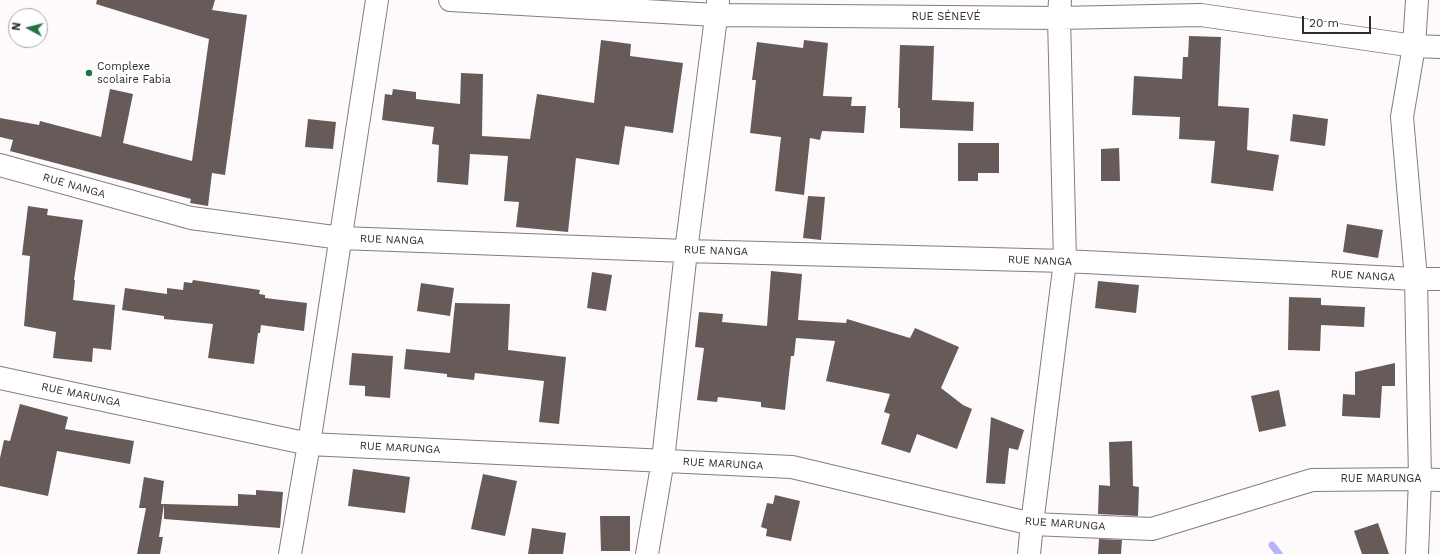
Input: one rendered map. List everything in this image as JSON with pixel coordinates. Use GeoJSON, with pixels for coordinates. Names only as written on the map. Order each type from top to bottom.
{"type":"FeatureCollection","features":[{"type":"Feature","properties":{"kind":"street"},"geometry":{"type":"LineString","coordinates":[[290,554],[309,444],[377,0]]}},
{"type":"Feature","properties":{"kind":"street","name":"RUE SÉNEVÉ"},"geometry":{"type":"LineString","coordinates":[[450,0],[717,8],[1059,9],[1201,15],[1414,46],[1440,47]]}},
{"type":"Feature","properties":{"kind":"street"},"geometry":{"type":"LineString","coordinates":[[1417,0],[1414,46],[1402,117],[1416,279],[1430,479],[1417,554]]}},
{"type":"Feature","properties":{"kind":"street"},"geometry":{"type":"LineString","coordinates":[[647,554],[663,460],[686,251],[717,8]]}},
{"type":"Feature","properties":{"kind":"street"},"geometry":{"type":"LineString","coordinates":[[1029,554],[1065,261],[1059,9]]}},
{"type":"Feature","properties":{"kind":"street","name":"RUE NANGA"},"geometry":{"type":"LineString","coordinates":[[0,165],[191,218],[341,238],[686,251],[1065,261],[1440,279]]}},
{"type":"Feature","properties":{"kind":"street","name":"RUE MARUNGA"},"geometry":{"type":"LineString","coordinates":[[0,378],[309,444],[792,467],[1032,524],[1152,529],[1312,480],[1430,479]]}},
{"type":"Feature","properties":{"kind":"building"},"geometry":{"type":"Polygon","coordinates":[[[97,0],[215,0],[212,10],[247,15],[225,175],[212,173],[208,206],[190,203],[191,199],[10,151],[13,140],[0,137],[0,118],[39,125],[40,121],[101,137],[110,89],[133,94],[123,143],[192,161],[209,39],[96,4],[97,0]]]}},
{"type":"Feature","properties":{"kind":"building"},"geometry":{"type":"Polygon","coordinates":[[[1189,36],[1221,37],[1218,106],[1249,108],[1247,150],[1279,155],[1273,191],[1211,183],[1215,141],[1179,139],[1180,117],[1132,115],[1134,76],[1182,79],[1183,57],[1188,57],[1189,36]]]}},
{"type":"Feature","properties":{"kind":"building"},"geometry":{"type":"Polygon","coordinates":[[[601,40],[631,44],[630,56],[683,63],[673,133],[625,126],[619,165],[576,158],[568,232],[516,227],[519,202],[504,201],[508,156],[470,154],[468,185],[437,182],[439,145],[432,144],[434,127],[382,120],[385,94],[392,95],[393,89],[416,92],[416,99],[460,104],[461,73],[483,74],[482,136],[530,139],[537,94],[594,103],[601,40]]]}},
{"type":"Feature","properties":{"kind":"building"},"geometry":{"type":"Polygon","coordinates":[[[804,40],[828,43],[823,96],[852,97],[851,106],[866,106],[864,133],[822,131],[820,140],[810,138],[804,195],[775,191],[781,137],[750,133],[756,80],[752,80],[757,42],[803,48],[804,40]]]}},
{"type":"Feature","properties":{"kind":"building"},"geometry":{"type":"Polygon","coordinates":[[[900,45],[934,46],[932,100],[974,102],[973,131],[900,128],[900,108],[898,108],[900,45]]]}},
{"type":"Feature","properties":{"kind":"building"},"geometry":{"type":"Polygon","coordinates":[[[1293,114],[1328,119],[1325,146],[1290,141],[1293,114]]]}},
{"type":"Feature","properties":{"kind":"building"},"geometry":{"type":"Polygon","coordinates":[[[308,119],[336,122],[333,149],[305,147],[308,119]]]}},
{"type":"Feature","properties":{"kind":"building"},"geometry":{"type":"Polygon","coordinates":[[[958,143],[999,143],[999,173],[978,173],[978,181],[958,181],[958,143]]]}},
{"type":"Feature","properties":{"kind":"building"},"geometry":{"type":"Polygon","coordinates":[[[1119,148],[1120,181],[1101,181],[1101,149],[1119,148]]]}},
{"type":"Feature","properties":{"kind":"building"},"geometry":{"type":"Polygon","coordinates":[[[808,196],[825,197],[821,240],[803,238],[808,196]]]}},
{"type":"Feature","properties":{"kind":"building"},"geometry":{"type":"Polygon","coordinates":[[[28,206],[48,209],[47,215],[83,220],[74,280],[73,300],[115,305],[111,350],[93,348],[92,362],[53,358],[56,332],[24,326],[30,256],[22,255],[28,206]]]}},
{"type":"Feature","properties":{"kind":"building"},"geometry":{"type":"Polygon","coordinates":[[[1347,224],[1383,230],[1378,258],[1343,252],[1347,224]]]}},
{"type":"Feature","properties":{"kind":"building"},"geometry":{"type":"Polygon","coordinates":[[[771,271],[802,274],[798,320],[846,323],[847,319],[910,338],[915,328],[959,347],[941,388],[963,405],[972,409],[957,449],[917,434],[910,453],[881,444],[890,414],[884,412],[890,394],[826,381],[835,341],[796,338],[794,356],[791,356],[785,410],[761,407],[761,402],[718,397],[717,402],[697,400],[704,348],[695,347],[699,312],[723,314],[722,322],[767,326],[771,271]]]}},
{"type":"Feature","properties":{"kind":"building"},"geometry":{"type":"Polygon","coordinates":[[[592,272],[612,275],[606,311],[587,308],[592,272]]]}},
{"type":"Feature","properties":{"kind":"building"},"geometry":{"type":"Polygon","coordinates":[[[193,280],[260,290],[259,294],[265,295],[265,298],[307,303],[304,331],[261,325],[260,333],[258,333],[254,364],[208,358],[213,324],[164,319],[164,316],[122,310],[125,288],[167,294],[167,288],[183,290],[184,282],[192,283],[193,280]]]}},
{"type":"Feature","properties":{"kind":"building"},"geometry":{"type":"Polygon","coordinates":[[[1098,281],[1139,285],[1136,313],[1095,308],[1098,281]]]}},
{"type":"Feature","properties":{"kind":"building"},"geometry":{"type":"Polygon","coordinates":[[[421,283],[454,288],[450,316],[417,311],[421,283]]]}},
{"type":"Feature","properties":{"kind":"building"},"geometry":{"type":"Polygon","coordinates":[[[1289,297],[1321,298],[1321,305],[1365,307],[1364,327],[1321,325],[1320,351],[1288,350],[1289,297]]]}},
{"type":"Feature","properties":{"kind":"building"},"geometry":{"type":"Polygon","coordinates":[[[455,303],[510,304],[508,350],[566,357],[559,424],[539,422],[544,381],[475,373],[474,380],[447,377],[447,374],[404,369],[406,349],[450,353],[455,303]]]}},
{"type":"Feature","properties":{"kind":"building"},"geometry":{"type":"Polygon","coordinates":[[[352,353],[393,356],[390,398],[365,396],[365,386],[349,385],[352,353]]]}},
{"type":"Feature","properties":{"kind":"building"},"geometry":{"type":"Polygon","coordinates":[[[1395,363],[1395,386],[1382,386],[1380,418],[1342,416],[1343,394],[1355,395],[1355,372],[1395,363]]]}},
{"type":"Feature","properties":{"kind":"building"},"geometry":{"type":"Polygon","coordinates":[[[1279,390],[1286,426],[1259,432],[1251,396],[1279,390]]]}},
{"type":"Feature","properties":{"kind":"building"},"geometry":{"type":"Polygon","coordinates":[[[20,404],[68,417],[65,429],[134,441],[130,464],[57,451],[48,496],[0,486],[0,458],[4,440],[10,441],[20,404]]]}},
{"type":"Feature","properties":{"kind":"building"},"geometry":{"type":"Polygon","coordinates":[[[991,417],[1024,430],[1018,450],[1009,448],[1005,484],[986,483],[991,417]]]}},
{"type":"Feature","properties":{"kind":"building"},"geometry":{"type":"Polygon","coordinates":[[[1132,441],[1133,486],[1139,487],[1138,516],[1098,514],[1099,485],[1110,486],[1109,442],[1132,441]]]}},
{"type":"Feature","properties":{"kind":"building"},"geometry":{"type":"Polygon","coordinates":[[[353,469],[410,477],[405,513],[348,506],[353,469]]]}},
{"type":"Feature","properties":{"kind":"building"},"geometry":{"type":"Polygon","coordinates":[[[483,474],[517,481],[505,536],[471,529],[483,474]]]}},
{"type":"Feature","properties":{"kind":"building"},"geometry":{"type":"Polygon","coordinates":[[[144,477],[164,481],[161,504],[164,504],[159,537],[163,537],[160,554],[137,554],[146,508],[139,508],[144,477]]]}},
{"type":"Feature","properties":{"kind":"building"},"geometry":{"type":"Polygon","coordinates":[[[256,490],[283,492],[280,528],[164,519],[164,504],[238,506],[238,494],[256,495],[256,490]]]}},
{"type":"Feature","properties":{"kind":"building"},"geometry":{"type":"Polygon","coordinates":[[[775,495],[800,501],[791,541],[766,536],[767,529],[761,527],[767,503],[773,504],[775,495]]]}},
{"type":"Feature","properties":{"kind":"building"},"geometry":{"type":"Polygon","coordinates":[[[600,516],[630,516],[630,551],[601,551],[600,516]]]}},
{"type":"Feature","properties":{"kind":"building"},"geometry":{"type":"Polygon","coordinates":[[[1378,523],[1389,554],[1362,554],[1354,531],[1378,523]]]}},
{"type":"Feature","properties":{"kind":"building"},"geometry":{"type":"Polygon","coordinates":[[[532,528],[566,533],[563,554],[528,554],[532,528]]]}},
{"type":"Feature","properties":{"kind":"building"},"geometry":{"type":"Polygon","coordinates":[[[1099,539],[1122,540],[1121,554],[1098,554],[1099,539]]]}},
{"type":"Feature","properties":{"kind":"waterway"},"geometry":{"type":"LineString","coordinates":[[1272,545],[1279,554]]}},
{"type":"Feature","properties":{"kind":"place","name":"Complexe scolaire Fabia"},"geometry":{"type":"Point","coordinates":[89,73]}}]}
